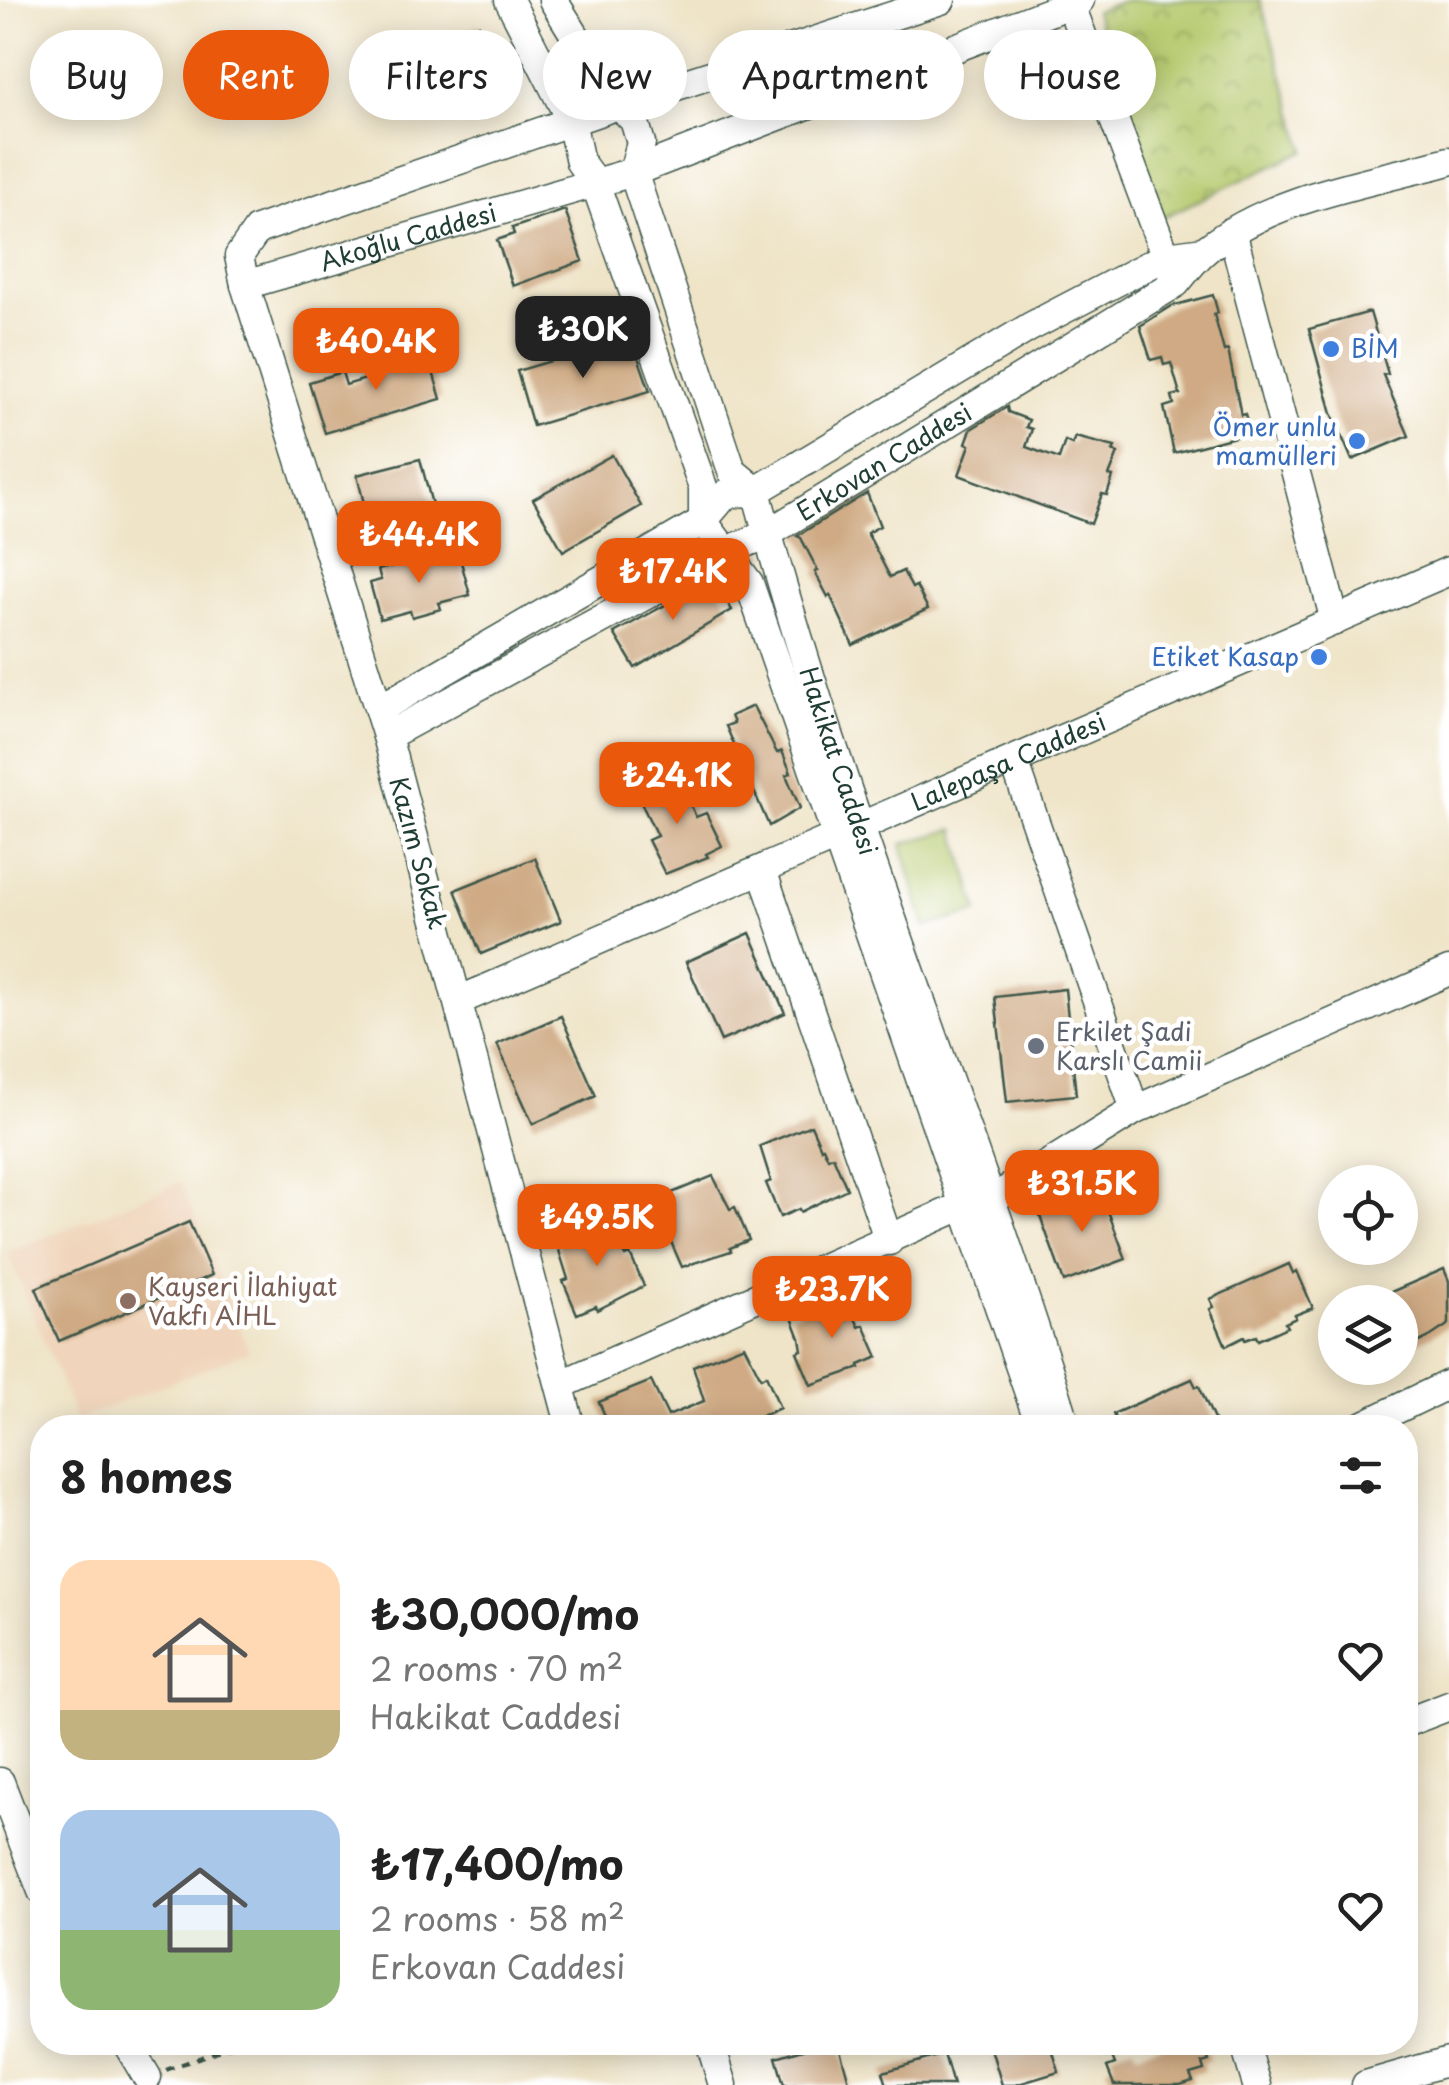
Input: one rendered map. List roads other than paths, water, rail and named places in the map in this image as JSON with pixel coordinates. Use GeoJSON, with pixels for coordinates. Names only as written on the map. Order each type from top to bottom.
{"type":"FeatureCollection","features":[{"type":"Feature","properties":{"kind":"street"},"geometry":{"type":"LineString","coordinates":[[509,0],[571,121],[580,162],[595,183],[703,486],[702,521]]}},
{"type":"Feature","properties":{"kind":"street","name":"Hakikat Caddesi"},"geometry":{"type":"LineString","coordinates":[[554,0],[572,30]]}},
{"type":"Feature","properties":{"kind":"street","name":"Akoğlu Caddesi"},"geometry":{"type":"LineString","coordinates":[[687,82],[940,0]]}},
{"type":"Feature","properties":{"kind":"street"},"geometry":{"type":"LineString","coordinates":[[1075,2],[1176,283]]}},
{"type":"Feature","properties":{"kind":"street","name":"Akoğlu Caddesi"},"geometry":{"type":"LineString","coordinates":[[574,120],[258,230],[239,256],[245,285],[633,172],[1075,2]]}},
{"type":"Feature","properties":{"kind":"street","name":"Hakikat Caddesi"},"geometry":{"type":"LineString","coordinates":[[634,120],[641,144],[633,172],[732,470],[756,491],[850,833],[962,1206],[1036,1415]]}},
{"type":"Feature","properties":{"kind":"street","name":"Erkovan Caddesi"},"geometry":{"type":"LineString","coordinates":[[383,723],[767,534],[1176,283],[1204,251],[1232,231],[1287,206],[1449,160]]}},
{"type":"Feature","properties":{"kind":"street"},"geometry":{"type":"LineString","coordinates":[[1232,231],[1335,621]]}},
{"type":"Feature","properties":{"kind":"street","name":"Erkovan Caddesi"},"geometry":{"type":"LineString","coordinates":[[383,723],[702,521],[726,494],[756,491],[1030,327],[1166,256],[1204,251]]}},
{"type":"Feature","properties":{"kind":"street","name":"Kazım Sokak"},"geometry":{"type":"LineString","coordinates":[[245,285],[383,723],[568,1415]]}},
{"type":"Feature","properties":{"kind":"street","name":"Hakikat Caddesi"},"geometry":{"type":"LineString","coordinates":[[702,521],[749,584],[850,833],[991,1200],[1063,1415]]}},
{"type":"Feature","properties":{"kind":"street","name":"Lalepaşa Caddesi"},"geometry":{"type":"LineString","coordinates":[[458,1001],[1449,571]]}},
{"type":"Feature","properties":{"kind":"street"},"geometry":{"type":"LineString","coordinates":[[1014,761],[1135,1110]]}},
{"type":"Feature","properties":{"kind":"street"},"geometry":{"type":"LineString","coordinates":[[762,870],[889,1240]]}},
{"type":"Feature","properties":{"kind":"street"},"geometry":{"type":"LineString","coordinates":[[991,1200],[1135,1110],[1449,970]]}},
{"type":"Feature","properties":{"kind":"street"},"geometry":{"type":"LineString","coordinates":[[560,1385],[962,1206]]}},
{"type":"Feature","properties":{"kind":"street"},"geometry":{"type":"LineString","coordinates":[[1385,1415],[1449,1384]]}},
{"type":"Feature","properties":{"kind":"street"},"geometry":{"type":"LineString","coordinates":[[1418,1718],[1449,1706]]}},
{"type":"Feature","properties":{"kind":"street"},"geometry":{"type":"LineString","coordinates":[[0,1782],[30,1860]]}},
{"type":"Feature","properties":{"kind":"street"},"geometry":{"type":"LineString","coordinates":[[133,2055],[146,2077]]}},
{"type":"Feature","properties":{"kind":"street"},"geometry":{"type":"LineString","coordinates":[[714,2055],[723,2085]]}},
{"type":"Feature","properties":{"kind":"street"},"geometry":{"type":"LineString","coordinates":[[1248,2055],[1257,2085]]}},
{"type":"Feature","properties":{"kind":"street"},"geometry":{"type":"LineString","coordinates":[[1366,2085],[1449,2061]]}},
{"type":"Feature","properties":{"kind":"place","name":"BİM"},"geometry":{"type":"Point","coordinates":[1331,349]}},
{"type":"Feature","properties":{"kind":"place","name":"Ömer unlu mamülleri"},"geometry":{"type":"Point","coordinates":[1357,441]}},
{"type":"Feature","properties":{"kind":"place","name":"Etiket Kasap"},"geometry":{"type":"Point","coordinates":[1319,657]}},
{"type":"Feature","properties":{"kind":"place","name":"Erkilet Şadi Karslı Camii"},"geometry":{"type":"Point","coordinates":[1036,1046]}},
{"type":"Feature","properties":{"kind":"place","name":"Kayseri İlahiyat Vakfı AİHL"},"geometry":{"type":"Point","coordinates":[128,1301]}}]}
